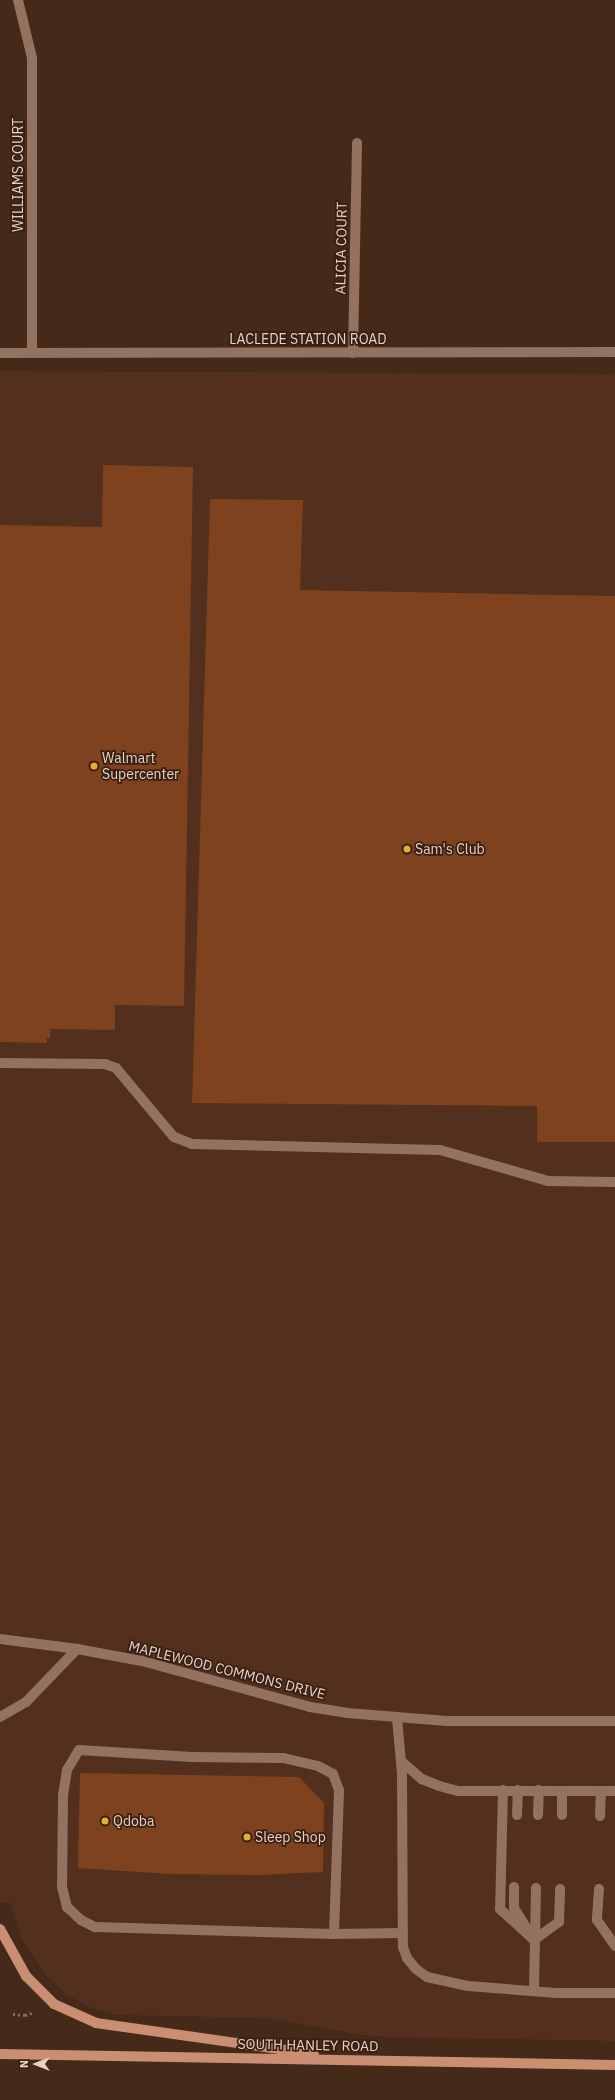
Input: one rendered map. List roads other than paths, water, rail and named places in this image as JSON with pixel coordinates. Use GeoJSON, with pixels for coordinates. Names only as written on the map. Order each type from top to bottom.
{"type":"FeatureCollection","features":[{"type":"Feature","properties":{"kind":"main road"},"geometry":{"type":"LineString","coordinates":[[0,1929],[26,1976],[54,2004],[96,2023],[358,2060]]}},
{"type":"Feature","properties":{"kind":"main road","name":"SOUTH HANLEY ROAD"},"geometry":{"type":"LineString","coordinates":[[0,2054],[615,2065]]}},
{"type":"Feature","properties":{"kind":"street","name":"WILLIAMS COURT"},"geometry":{"type":"LineString","coordinates":[[18,0],[32,58],[32,353]]}},
{"type":"Feature","properties":{"kind":"street","name":"ALICIA COURT"},"geometry":{"type":"LineString","coordinates":[[353,353],[357,144]]}},
{"type":"Feature","properties":{"kind":"street","name":"LACLEDE STATION ROAD"},"geometry":{"type":"LineString","coordinates":[[0,352],[615,352]]}},
{"type":"Feature","properties":{"kind":"street"},"geometry":{"type":"LineString","coordinates":[[0,1063],[105,1064],[116,1068],[174,1137],[192,1144],[440,1150],[548,1182],[615,1182]]}},
{"type":"Feature","properties":{"kind":"street","name":"MAPLEWOOD COMMONS DRIVE"},"geometry":{"type":"LineString","coordinates":[[0,1639],[77,1649],[142,1661],[310,1707],[397,1718],[447,1720],[615,1721]]}},
{"type":"Feature","properties":{"kind":"street"},"geometry":{"type":"LineString","coordinates":[[0,1717],[26,1702],[77,1649]]}},
{"type":"Feature","properties":{"kind":"street"},"geometry":{"type":"LineString","coordinates":[[397,1718],[401,1761],[402,1933],[403,1947],[407,1958],[416,1969],[427,1977],[468,1986],[534,1991],[615,1993]]}},
{"type":"Feature","properties":{"kind":"street"},"geometry":{"type":"LineString","coordinates":[[334,1934],[339,1790],[333,1774],[318,1766],[284,1758],[192,1758],[79,1750],[67,1770],[63,1795],[62,1887],[67,1907],[80,1920],[95,1927],[334,1934],[402,1933]]}},
{"type":"Feature","properties":{"kind":"street"},"geometry":{"type":"LineString","coordinates":[[401,1761],[422,1779],[439,1786],[458,1791],[615,1791]]}},
{"type":"Feature","properties":{"kind":"street"},"geometry":{"type":"LineString","coordinates":[[503,1790],[500,1909],[534,1940]]}},
{"type":"Feature","properties":{"kind":"street"},"geometry":{"type":"LineString","coordinates":[[517,1815],[518,1790]]}},
{"type":"Feature","properties":{"kind":"street"},"geometry":{"type":"LineString","coordinates":[[538,1815],[539,1790]]}},
{"type":"Feature","properties":{"kind":"street"},"geometry":{"type":"LineString","coordinates":[[562,1791],[562,1815]]}},
{"type":"Feature","properties":{"kind":"street"},"geometry":{"type":"LineString","coordinates":[[600,1816],[601,1791]]}},
{"type":"Feature","properties":{"kind":"street"},"geometry":{"type":"LineString","coordinates":[[514,1887],[514,1908],[534,1940]]}},
{"type":"Feature","properties":{"kind":"street"},"geometry":{"type":"LineString","coordinates":[[534,1991],[536,1888]]}},
{"type":"Feature","properties":{"kind":"street"},"geometry":{"type":"LineString","coordinates":[[534,1940],[559,1922],[560,1888]]}},
{"type":"Feature","properties":{"kind":"street"},"geometry":{"type":"LineString","coordinates":[[599,1889],[597,1920],[615,1946]]}},
{"type":"Feature","properties":{"kind":"place","name":"Walmart Supercenter"},"geometry":{"type":"Point","coordinates":[94,766]}},
{"type":"Feature","properties":{"kind":"place","name":"Sam's Club"},"geometry":{"type":"Point","coordinates":[407,849]}},
{"type":"Feature","properties":{"kind":"place","name":"Qdoba"},"geometry":{"type":"Point","coordinates":[105,1821]}},
{"type":"Feature","properties":{"kind":"place","name":"Sleep Shop"},"geometry":{"type":"Point","coordinates":[247,1837]}}]}
